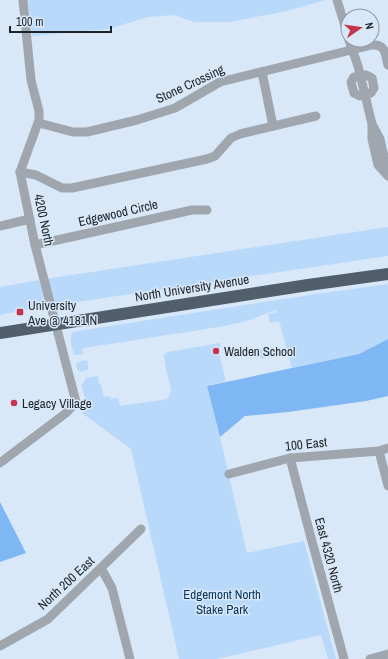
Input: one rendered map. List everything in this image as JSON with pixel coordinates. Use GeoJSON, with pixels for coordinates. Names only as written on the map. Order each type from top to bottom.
{"type":"FeatureCollection","features":[{"type":"Feature","properties":{"kind":"highway","name":"North University Avenue"},"geometry":{"type":"LineString","coordinates":[[0,332],[308,284],[388,274]]}},
{"type":"Feature","properties":{"kind":"street"},"geometry":{"type":"LineString","coordinates":[[23,0],[31,80],[39,111],[38,123],[20,172],[36,175],[67,189],[208,160],[215,156],[231,138],[240,134],[316,116]]}},
{"type":"Feature","properties":{"kind":"street"},"geometry":{"type":"LineString","coordinates":[[337,0],[340,10]]}},
{"type":"Feature","properties":{"kind":"street","name":"Stone Crossing"},"geometry":{"type":"LineString","coordinates":[[38,123],[73,132],[87,132],[137,120],[170,110],[220,82],[372,45],[382,47],[388,65]]}},
{"type":"Feature","properties":{"kind":"street"},"geometry":{"type":"LineString","coordinates":[[352,50],[358,66],[357,76]]}},
{"type":"Feature","properties":{"kind":"street"},"geometry":{"type":"LineString","coordinates":[[262,72],[273,126]]}},
{"type":"Feature","properties":{"kind":"street"},"geometry":{"type":"LineString","coordinates":[[366,74],[372,78],[374,88],[371,93],[365,95],[360,96],[354,93],[351,82],[357,76],[366,74]]}},
{"type":"Feature","properties":{"kind":"street"},"geometry":{"type":"LineString","coordinates":[[365,95],[372,124],[380,138],[388,175]]}},
{"type":"Feature","properties":{"kind":"street","name":"4200 North"},"geometry":{"type":"LineString","coordinates":[[0,463],[66,413],[76,402],[55,324],[20,172]]}},
{"type":"Feature","properties":{"kind":"street","name":"Edgewood Circle"},"geometry":{"type":"LineString","coordinates":[[36,245],[192,210],[207,210]]}},
{"type":"Feature","properties":{"kind":"street"},"geometry":{"type":"LineString","coordinates":[[0,226],[30,219]]}},
{"type":"Feature","properties":{"kind":"street","name":"100 East"},"geometry":{"type":"LineString","coordinates":[[229,474],[290,458],[379,451],[388,448]]}},
{"type":"Feature","properties":{"kind":"street"},"geometry":{"type":"LineString","coordinates":[[379,451],[388,486]]}},
{"type":"Feature","properties":{"kind":"street","name":"East 4320 North"},"geometry":{"type":"LineString","coordinates":[[290,458],[344,659]]}},
{"type":"Feature","properties":{"kind":"street","name":"North 200 East"},"geometry":{"type":"LineString","coordinates":[[0,646],[48,619],[142,529]]}},
{"type":"Feature","properties":{"kind":"street"},"geometry":{"type":"LineString","coordinates":[[101,568],[112,588],[130,659]]}},
{"type":"Feature","properties":{"kind":"street"},"geometry":{"type":"LineString","coordinates":[[370,659],[388,654]]}},
{"type":"Feature","properties":{"kind":"green space"},"geometry":{"type":"Polygon","coordinates":[[[28,0],[325,0],[287,11],[230,22],[194,22],[174,15],[148,17],[108,29],[32,36],[28,0]]]}},
{"type":"Feature","properties":{"kind":"green space"},"geometry":{"type":"Polygon","coordinates":[[[388,227],[388,256],[36,308],[0,315],[0,287],[388,227]]]}},
{"type":"Feature","properties":{"kind":"green space"},"geometry":{"type":"Polygon","coordinates":[[[388,284],[388,339],[359,354],[292,368],[279,321],[270,323],[268,314],[277,312],[276,310],[247,321],[219,327],[84,348],[81,350],[84,354],[74,355],[71,344],[72,333],[77,331],[388,284]]]}},
{"type":"Feature","properties":{"kind":"green space","name":"Edgemont North Stake Park"},"geometry":{"type":"Polygon","coordinates":[[[220,343],[221,345],[218,349],[226,381],[207,386],[247,553],[304,541],[336,659],[328,659],[321,635],[217,659],[179,659],[131,449],[82,413],[88,409],[81,384],[84,383],[86,378],[98,376],[99,384],[101,384],[104,397],[110,396],[111,399],[118,397],[120,406],[168,399],[171,390],[164,355],[167,352],[220,343]]]}},
{"type":"Feature","properties":{"kind":"green space"},"geometry":{"type":"Polygon","coordinates":[[[269,347],[271,356],[261,359],[259,350],[269,347]]]}},
{"type":"Feature","properties":{"kind":"green space"},"geometry":{"type":"Polygon","coordinates":[[[87,360],[89,369],[81,372],[78,371],[76,364],[87,360]]]}},
{"type":"Feature","properties":{"kind":"shaded area"},"geometry":{"type":"Polygon","coordinates":[[[388,339],[388,396],[366,401],[288,412],[245,416],[220,437],[207,386],[359,354],[388,339]]]}},
{"type":"Feature","properties":{"kind":"shaded area"},"geometry":{"type":"Polygon","coordinates":[[[0,502],[26,553],[0,562],[0,502]]]}},
{"type":"Feature","properties":{"kind":"place","name":"University Ave @ 4181 N"},"geometry":{"type":"Point","coordinates":[20,312]}},
{"type":"Feature","properties":{"kind":"place","name":"Walden School"},"geometry":{"type":"Point","coordinates":[216,351]}},
{"type":"Feature","properties":{"kind":"place","name":"Legacy Village"},"geometry":{"type":"Point","coordinates":[14,403]}}]}
